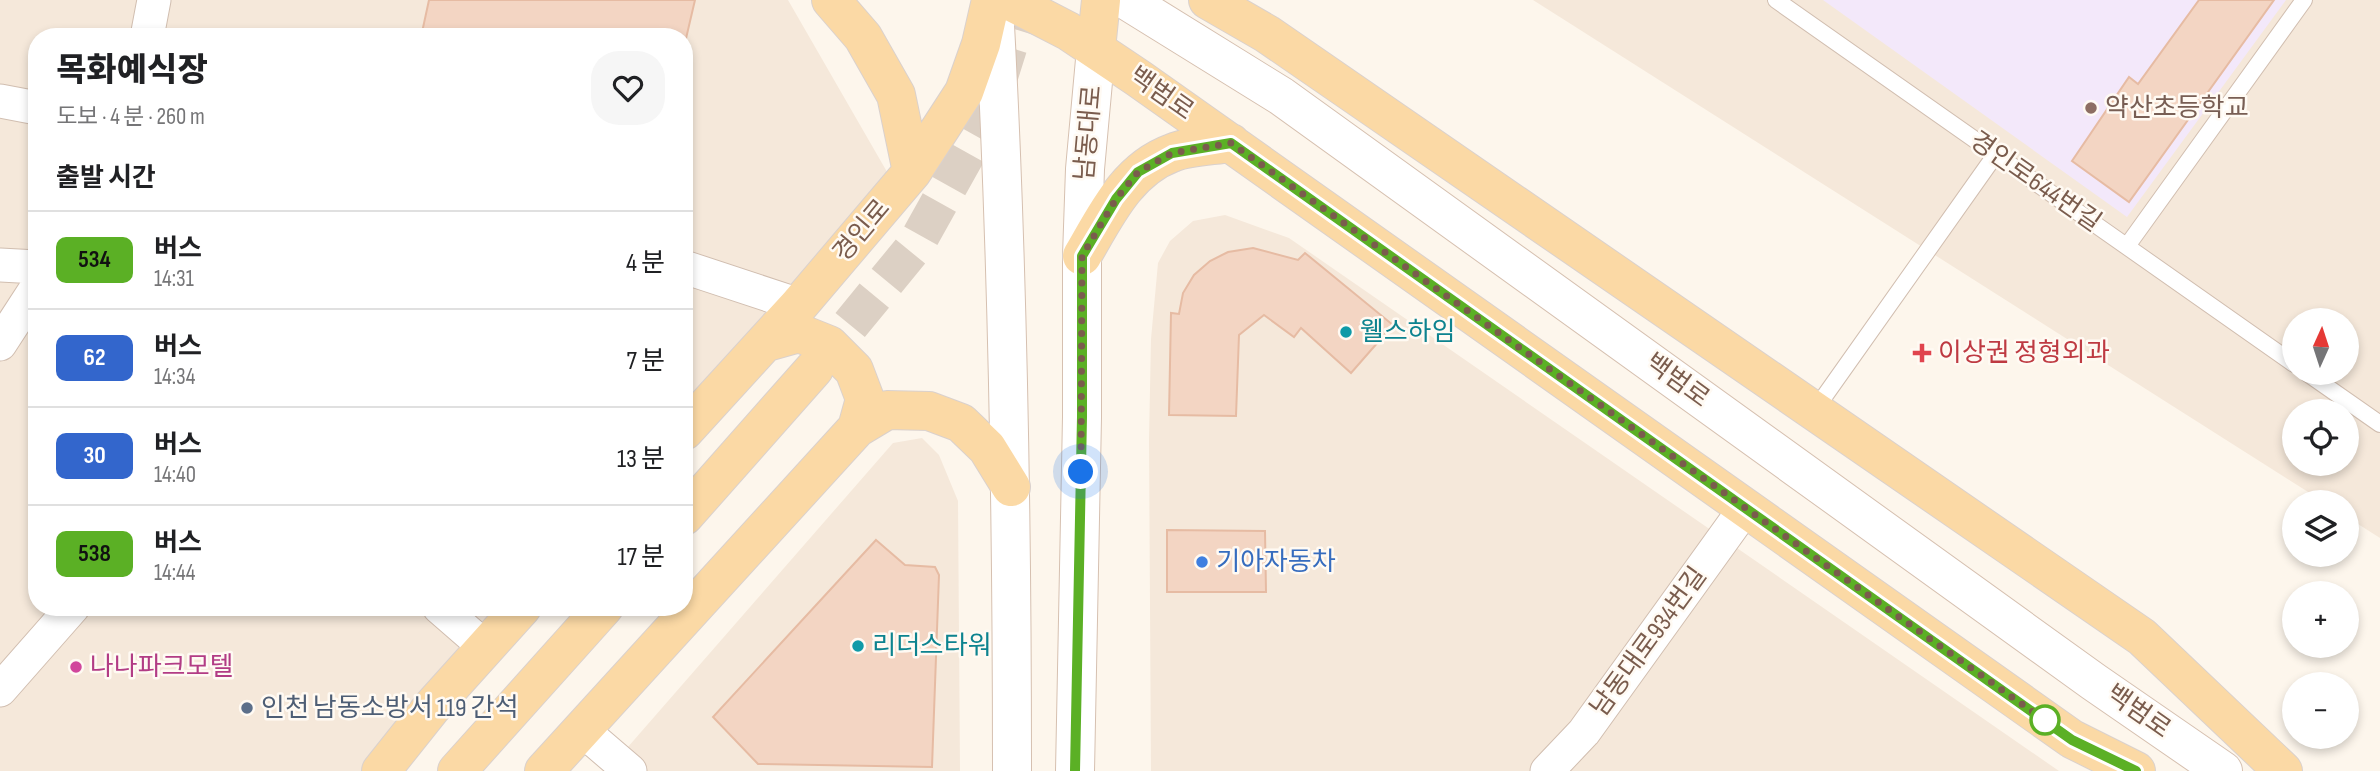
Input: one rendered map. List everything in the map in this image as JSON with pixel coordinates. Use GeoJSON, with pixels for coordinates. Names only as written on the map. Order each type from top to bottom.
{"type":"FeatureCollection","features":[{"type":"Feature","properties":{"kind":"main road"},"geometry":{"type":"LineString","coordinates":[[831,0],[863,37],[896,95],[912,172]]}},
{"type":"Feature","properties":{"kind":"main road"},"geometry":{"type":"LineString","coordinates":[[992,0],[1003,165],[1011,487],[1012,771]]}},
{"type":"Feature","properties":{"kind":"main road","name":"경인로"},"geometry":{"type":"LineString","coordinates":[[693,421],[767,342],[912,172],[964,92],[981,44],[992,0]]}},
{"type":"Feature","properties":{"kind":"main road","name":"백범로"},"geometry":{"type":"LineString","coordinates":[[1008,0],[1096,49],[2072,740],[2136,771]]}},
{"type":"Feature","properties":{"kind":"main road","name":"남동대로"},"geometry":{"type":"LineString","coordinates":[[1075,771],[1082,431],[1082,256],[1085,169],[1101,0]]}},
{"type":"Feature","properties":{"kind":"main road","name":"백범로"},"geometry":{"type":"LineString","coordinates":[[1126,0],[1281,96],[2094,682],[2223,771]]}},
{"type":"Feature","properties":{"kind":"main road","name":"백범로"},"geometry":{"type":"LineString","coordinates":[[1208,0],[1267,34],[2142,637],[2283,771]]}},
{"type":"Feature","properties":{"kind":"main road"},"geometry":{"type":"LineString","coordinates":[[1248,0],[1267,34]]}},
{"type":"Feature","properties":{"kind":"main road"},"geometry":{"type":"LineString","coordinates":[[1082,256],[1116,199],[1138,172],[1172,153],[1231,143]]}},
{"type":"Feature","properties":{"kind":"main road"},"geometry":{"type":"LineString","coordinates":[[767,342],[799,333],[829,345],[855,370],[865,399],[857,428]]}},
{"type":"Feature","properties":{"kind":"main road"},"geometry":{"type":"LineString","coordinates":[[693,506],[814,369]]}},
{"type":"Feature","properties":{"kind":"main road"},"geometry":{"type":"LineString","coordinates":[[693,607],[857,428],[887,410],[929,411],[961,423],[987,448],[1011,487]]}},
{"type":"Feature","properties":{"kind":"main road"},"geometry":{"type":"LineString","coordinates":[[381,771],[514,616]]}},
{"type":"Feature","properties":{"kind":"main road"},"geometry":{"type":"LineString","coordinates":[[457,771],[596,616]]}},
{"type":"Feature","properties":{"kind":"main road"},"geometry":{"type":"LineString","coordinates":[[544,771],[685,616]]}},
{"type":"Feature","properties":{"kind":"street"},"geometry":{"type":"LineString","coordinates":[[149,28],[154,0]]}},
{"type":"Feature","properties":{"kind":"street"},"geometry":{"type":"LineString","coordinates":[[0,101],[28,106]]}},
{"type":"Feature","properties":{"kind":"street"},"geometry":{"type":"LineString","coordinates":[[0,265],[28,267]]}},
{"type":"Feature","properties":{"kind":"street"},"geometry":{"type":"LineString","coordinates":[[693,270],[799,305]]}},
{"type":"Feature","properties":{"kind":"street"},"geometry":{"type":"LineString","coordinates":[[0,344],[28,302]]}},
{"type":"Feature","properties":{"kind":"street","name":"남동대로934번길"},"geometry":{"type":"LineString","coordinates":[[1547,771],[1584,732],[1746,507]]}},
{"type":"Feature","properties":{"kind":"street"},"geometry":{"type":"LineString","coordinates":[[0,691],[65,616]]}},
{"type":"Feature","properties":{"kind":"street"},"geometry":{"type":"LineString","coordinates":[[449,616],[485,647]]}},
{"type":"Feature","properties":{"kind":"street"},"geometry":{"type":"LineString","coordinates":[[581,729],[630,771]]}},
{"type":"Feature","properties":{"kind":"lane","name":"경인로644번길"},"geometry":{"type":"LineString","coordinates":[[1776,0],[2282,356]]}},
{"type":"Feature","properties":{"kind":"lane"},"geometry":{"type":"LineString","coordinates":[[2127,246],[2304,0]]}},
{"type":"Feature","properties":{"kind":"lane"},"geometry":{"type":"LineString","coordinates":[[1814,411],[1996,154]]}},
{"type":"Feature","properties":{"kind":"lane"},"geometry":{"type":"LineString","coordinates":[[2326,385],[2378,419]]}},
{"type":"Feature","properties":{"kind":"shaded area"},"geometry":{"type":"Polygon","coordinates":[[[0,0],[788,0],[894,184],[693,405],[693,28],[28,28],[28,616],[503,616],[363,771],[0,771],[0,0]]]}},
{"type":"Feature","properties":{"kind":"shaded area"},"geometry":{"type":"Polygon","coordinates":[[[1533,0],[2380,0],[2380,538],[2359,525],[2359,490],[2305,490],[2283,476],[2359,476],[2359,399],[2282,399],[2282,475],[1533,0]]]}},
{"type":"Feature","properties":{"kind":"shaded area","name":"약산초등학교"},"geometry":{"type":"Polygon","coordinates":[[[1823,0],[2286,0],[2127,217],[1823,0]]]}},
{"type":"Feature","properties":{"kind":"shaded area"},"geometry":{"type":"Polygon","coordinates":[[[1225,215],[1289,238],[2059,771],[1151,771],[1149,440],[1151,339],[1158,263],[1170,241],[1193,221],[1225,215]]]}},
{"type":"Feature","properties":{"kind":"shaded area"},"geometry":{"type":"Polygon","coordinates":[[[922,438],[939,455],[958,501],[960,771],[607,771],[893,443],[922,438]]]}},
{"type":"Feature","properties":{"kind":"building"},"geometry":{"type":"Polygon","coordinates":[[[429,0],[695,0],[688,28],[423,28],[429,0]]]}},
{"type":"Feature","properties":{"kind":"building"},"geometry":{"type":"Polygon","coordinates":[[[2199,0],[2274,0],[2129,202],[2072,161],[2129,77],[2138,84],[2199,0]]]}},
{"type":"Feature","properties":{"kind":"building","name":"웰스하임"},"geometry":{"type":"Polygon","coordinates":[[[1253,248],[1298,260],[1305,253],[1393,325],[1351,373],[1301,328],[1294,337],[1264,315],[1239,335],[1236,416],[1169,415],[1171,313],[1179,314],[1183,293],[1194,275],[1210,261],[1228,252],[1253,248]]]}},
{"type":"Feature","properties":{"kind":"building"},"geometry":{"type":"Polygon","coordinates":[[[1167,530],[1265,531],[1266,592],[1167,592],[1167,530]]]}},
{"type":"Feature","properties":{"kind":"building","name":"리더스타워"},"geometry":{"type":"Polygon","coordinates":[[[876,540],[905,565],[935,567],[939,575],[932,767],[758,764],[713,717],[876,540]]]}},
{"type":"Feature","properties":{"kind":"tunnel"},"geometry":{"type":"LineString","coordinates":[[814,369],[915,246],[985,121],[1023,0]]}},
{"type":"Feature","properties":{"kind":"bus line","name":"534"},"geometry":{"type":"LineString","coordinates":[[1075,771],[1082,417],[1082,256],[1116,199],[1138,172],[1172,153],[1231,143],[2072,740],[2136,771]]}},
{"type":"Feature","properties":{"kind":"place","name":"약산초등학교"},"geometry":{"type":"Point","coordinates":[2091,108]}},
{"type":"Feature","properties":{"kind":"place","name":"웰스하임"},"geometry":{"type":"Point","coordinates":[1346,332]}},
{"type":"Feature","properties":{"kind":"place","name":"이상권 정형외과"},"geometry":{"type":"Point","coordinates":[1922,353]}},
{"type":"Feature","properties":{"kind":"place","name":"기아자동차"},"geometry":{"type":"Point","coordinates":[1202,562]}},
{"type":"Feature","properties":{"kind":"place","name":"리더스타워"},"geometry":{"type":"Point","coordinates":[858,646]}},
{"type":"Feature","properties":{"kind":"place","name":"나나파크모텔"},"geometry":{"type":"Point","coordinates":[76,667]}},
{"type":"Feature","properties":{"kind":"place","name":"인천 남동소방서 119 간석"},"geometry":{"type":"Point","coordinates":[247,708]}},
{"type":"Feature","properties":{"kind":"route"},"geometry":{"type":"LineString","coordinates":[[1081,472],[1082,256],[1116,199],[1138,172],[1172,153],[1231,143],[2050,724],[2045,720]]}}]}
